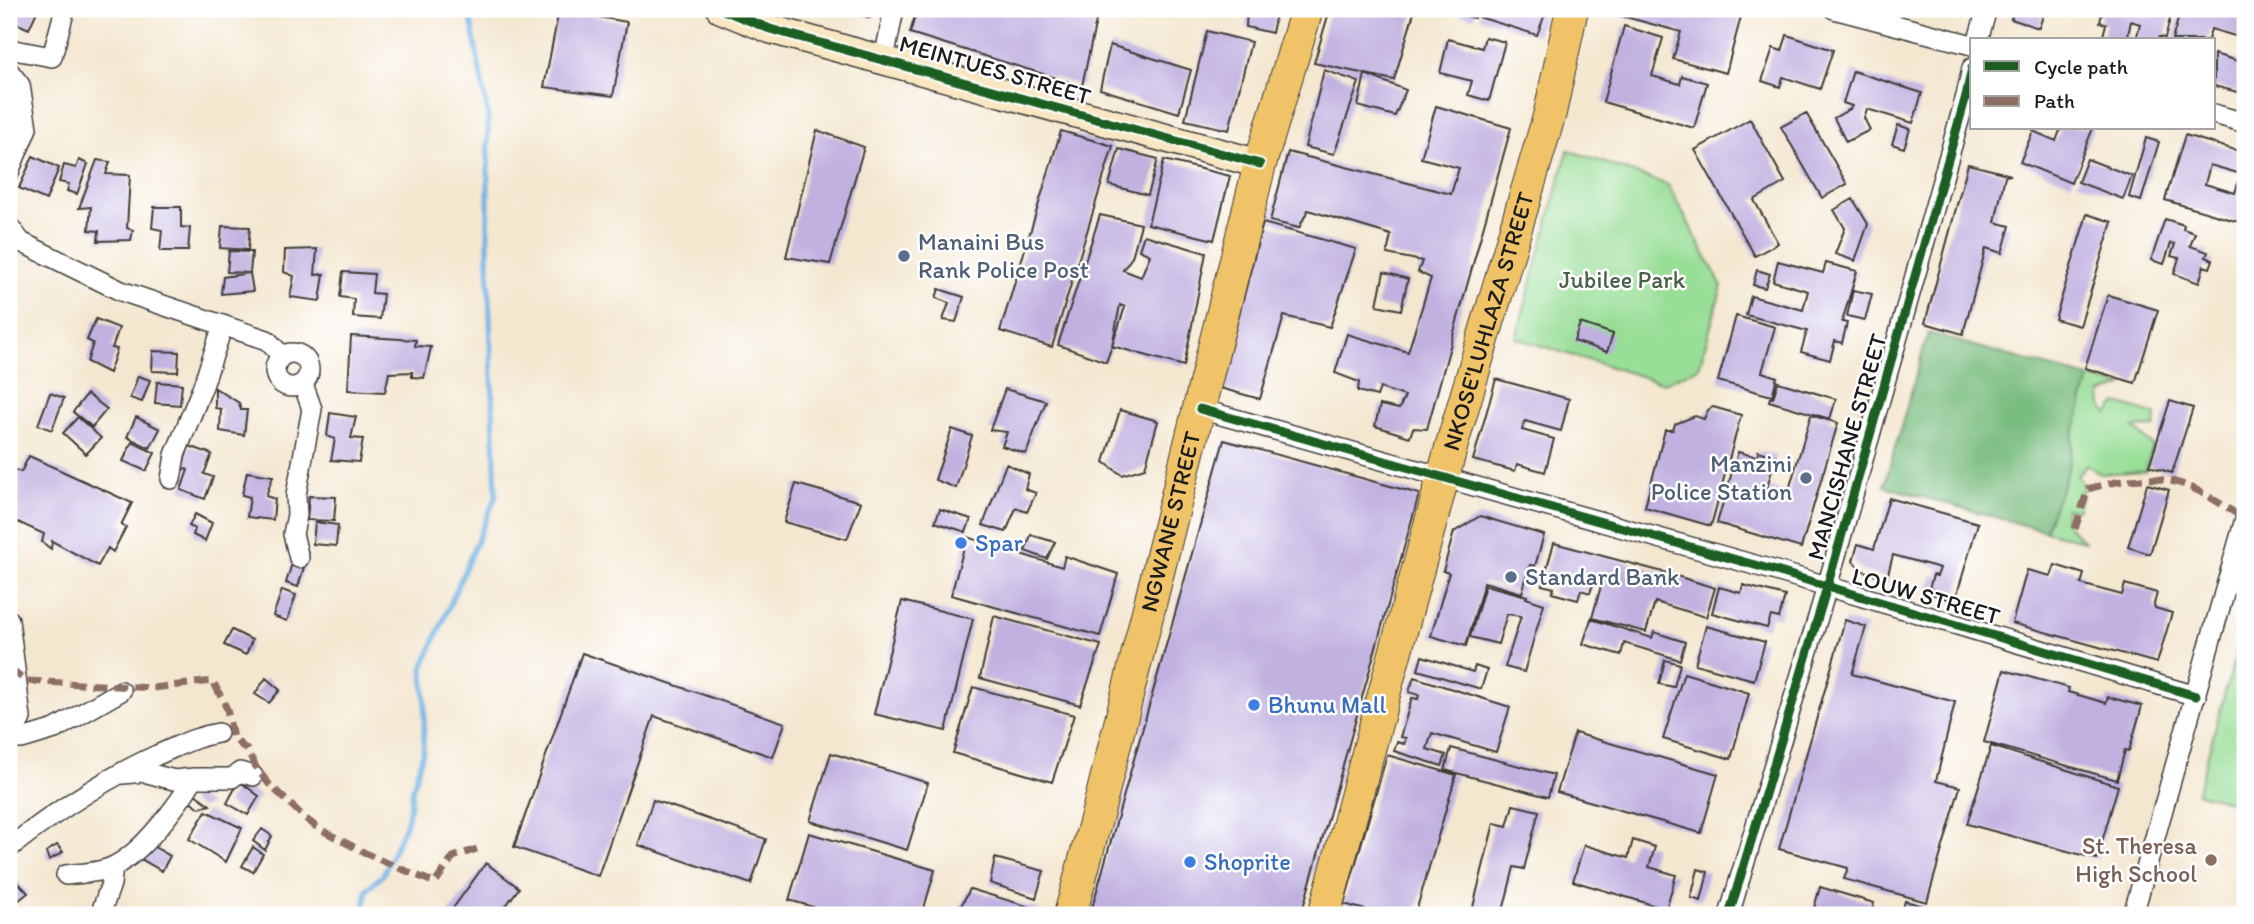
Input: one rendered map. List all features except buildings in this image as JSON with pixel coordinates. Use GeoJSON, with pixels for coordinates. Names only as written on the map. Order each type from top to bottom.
{"type":"FeatureCollection","features":[{"type":"Feature","properties":{"kind":"main road","name":"NGWANE STREET"},"geometry":{"type":"LineString","coordinates":[[1070,915],[1260,164],[1307,9]]}},
{"type":"Feature","properties":{"kind":"main road","name":"NKOSE'LUHLAZA STREET"},"geometry":{"type":"LineString","coordinates":[[1324,915],[1443,477],[1550,113],[1572,9]]}},
{"type":"Feature","properties":{"kind":"street"},"geometry":{"type":"LineString","coordinates":[[9,49],[52,57],[65,9]]}},
{"type":"Feature","properties":{"kind":"street","name":"MEINTUES STREET"},"geometry":{"type":"LineString","coordinates":[[721,9],[770,29],[1260,164]]}},
{"type":"Feature","properties":{"kind":"street"},"geometry":{"type":"LineString","coordinates":[[884,59],[894,9]]}},
{"type":"Feature","properties":{"kind":"street"},"geometry":{"type":"LineString","coordinates":[[1835,9],[1970,44]]}},
{"type":"Feature","properties":{"kind":"street"},"geometry":{"type":"LineString","coordinates":[[1979,38],[1987,9]]}},
{"type":"Feature","properties":{"kind":"street"},"geometry":{"type":"LineString","coordinates":[[9,71],[20,85],[27,128],[9,172]]}},
{"type":"Feature","properties":{"kind":"street","name":"MANCISHANE STREET"},"geometry":{"type":"LineString","coordinates":[[1729,915],[1827,587],[1970,76]]}},
{"type":"Feature","properties":{"kind":"street"},"geometry":{"type":"LineString","coordinates":[[2216,115],[2245,123]]}},
{"type":"Feature","properties":{"kind":"street"},"geometry":{"type":"LineString","coordinates":[[9,226],[20,242],[121,291],[267,340],[282,356],[276,363],[278,381],[285,387],[294,388],[303,384],[312,409],[296,495],[297,514],[293,534],[299,558]]}},
{"type":"Feature","properties":{"kind":"street"},"geometry":{"type":"LineString","coordinates":[[171,479],[176,455],[223,325]]}},
{"type":"Feature","properties":{"kind":"street","name":"LOUW STREET"},"geometry":{"type":"LineString","coordinates":[[1200,409],[1827,587],[2196,696]]}},
{"type":"Feature","properties":{"kind":"street"},"geometry":{"type":"LineString","coordinates":[[2133,915],[2245,519]]}},
{"type":"Feature","properties":{"kind":"street"},"geometry":{"type":"LineString","coordinates":[[9,620],[20,718],[10,740],[55,729],[121,691]]}},
{"type":"Feature","properties":{"kind":"street"},"geometry":{"type":"LineString","coordinates":[[9,848],[54,813],[128,767],[194,737],[218,733]]}},
{"type":"Feature","properties":{"kind":"street"},"geometry":{"type":"LineString","coordinates":[[112,778],[136,771],[174,780],[232,778],[240,772],[253,776]]}},
{"type":"Feature","properties":{"kind":"street"},"geometry":{"type":"LineString","coordinates":[[66,874],[113,867],[135,852],[159,827],[194,778]]}},
{"type":"Feature","properties":{"kind":"street"},"geometry":{"type":"LineString","coordinates":[[100,915],[111,884],[113,867]]}},
{"type":"Feature","properties":{"kind":"green space","name":"Jubilee Park"},"geometry":{"type":"Polygon","coordinates":[[[1568,150],[1668,185],[1722,286],[1699,368],[1663,383],[1516,338],[1568,150]]]}},
{"type":"Feature","properties":{"kind":"green space"},"geometry":{"type":"Polygon","coordinates":[[[1928,333],[2089,378],[2074,433],[2067,473],[2045,531],[1884,486],[1928,333]]]}},
{"type":"Feature","properties":{"kind":"green space"},"geometry":{"type":"Polygon","coordinates":[[[2089,378],[2123,386],[2101,394],[2102,406],[2108,414],[2117,403],[2156,415],[2155,427],[2134,428],[2153,446],[2145,471],[2100,474],[2087,465],[2077,476],[2084,485],[2078,510],[2066,509],[2064,521],[2084,541],[2045,531],[2067,473],[2074,433],[2089,378]]]}},
{"type":"Feature","properties":{"kind":"green space"},"geometry":{"type":"Polygon","coordinates":[[[2245,621],[2245,805],[2197,793],[2245,621]]]}},
{"type":"Feature","properties":{"kind":"waterway"},"geometry":{"type":"LineString","coordinates":[[363,915],[367,889],[383,875],[408,818],[423,752],[423,668],[496,496],[488,259],[488,116],[469,9]]}},
{"type":"Feature","properties":{"kind":"marked path"},"geometry":{"type":"LineString","coordinates":[[2075,529],[2088,489],[2135,479],[2159,479],[2182,484],[2245,519]]}},
{"type":"Feature","properties":{"kind":"marked path"},"geometry":{"type":"LineString","coordinates":[[9,672],[27,681],[153,688],[213,681],[227,709],[233,738],[247,750],[269,784],[318,828],[373,857],[435,883],[453,857],[477,849]]}},
{"type":"Feature","properties":{"kind":"cycle path"},"geometry":{"type":"LineString","coordinates":[[721,9],[770,29],[1260,164]]}},
{"type":"Feature","properties":{"kind":"cycle path"},"geometry":{"type":"LineString","coordinates":[[1729,915],[1827,587],[1970,77]]}},
{"type":"Feature","properties":{"kind":"cycle path"},"geometry":{"type":"LineString","coordinates":[[1200,409],[1776,571],[2196,696]]}},
{"type":"Feature","properties":{"kind":"place","name":"Manaini Bus Rank Police Post"},"geometry":{"type":"Point","coordinates":[904,256]}},
{"type":"Feature","properties":{"kind":"place","name":"Manzini Police Station"},"geometry":{"type":"Point","coordinates":[1806,478]}},
{"type":"Feature","properties":{"kind":"place","name":"Spar"},"geometry":{"type":"Point","coordinates":[961,543]}},
{"type":"Feature","properties":{"kind":"place","name":"Standard Bank"},"geometry":{"type":"Point","coordinates":[1511,577]}},
{"type":"Feature","properties":{"kind":"place","name":"Bhunu Mall"},"geometry":{"type":"Point","coordinates":[1254,705]}},
{"type":"Feature","properties":{"kind":"place","name":"St. Theresa High School"},"geometry":{"type":"Point","coordinates":[2211,860]}},
{"type":"Feature","properties":{"kind":"place","name":"Shoprite"},"geometry":{"type":"Point","coordinates":[1190,862]}}]}
